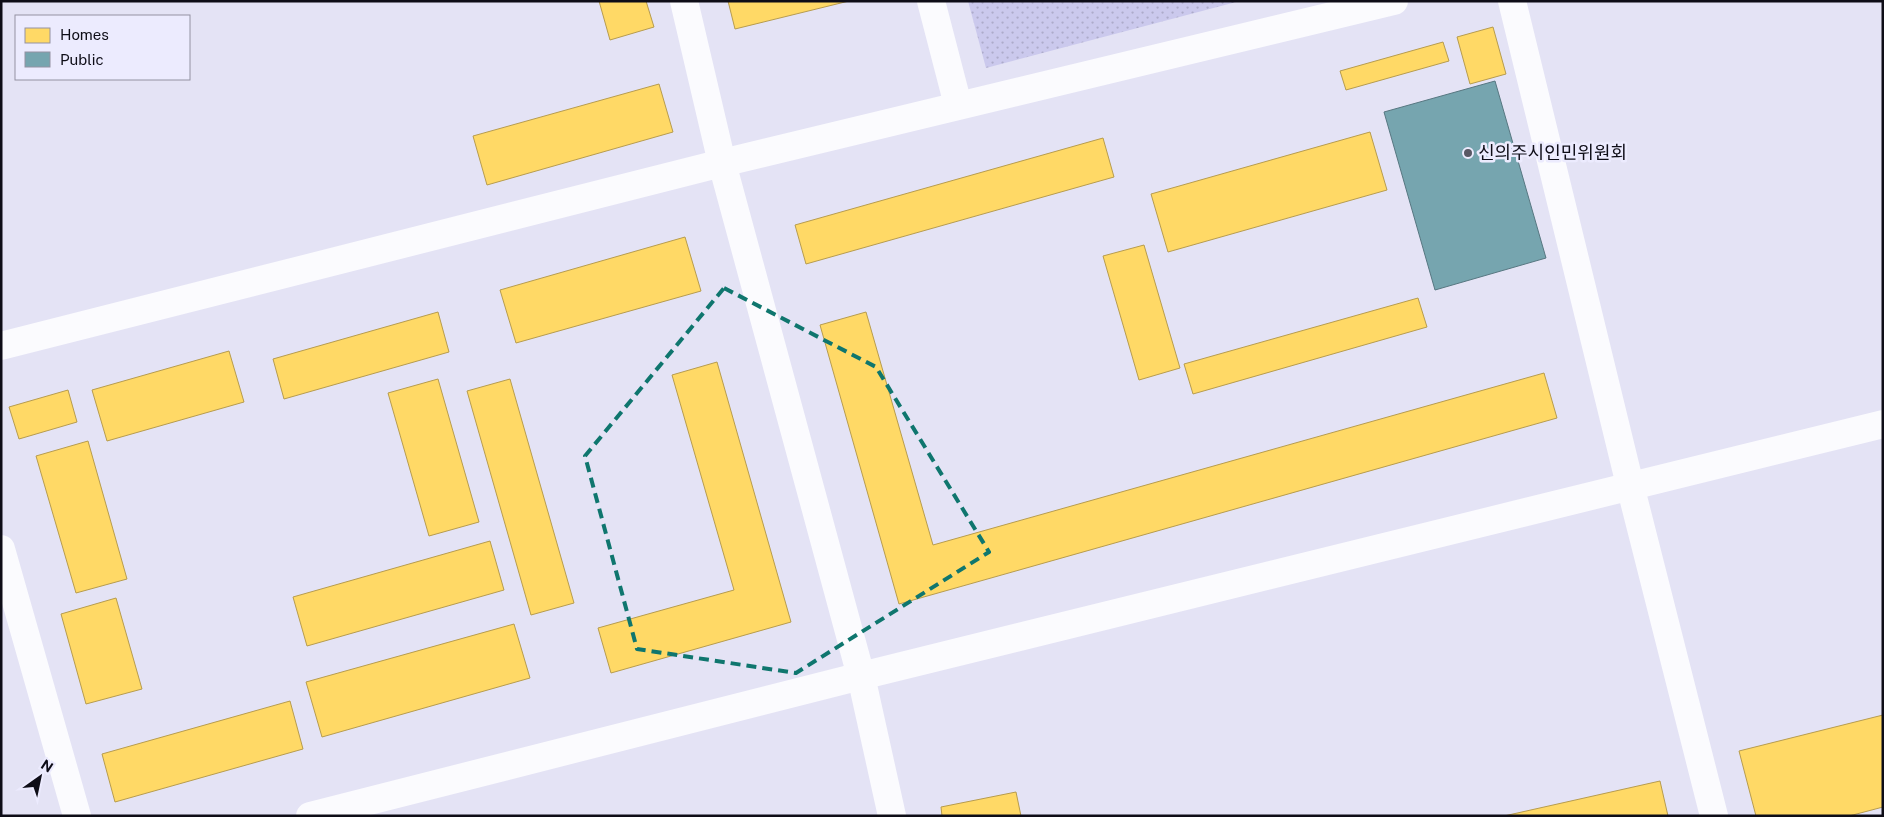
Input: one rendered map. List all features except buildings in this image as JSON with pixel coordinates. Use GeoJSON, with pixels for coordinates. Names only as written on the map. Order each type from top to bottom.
{"type":"FeatureCollection","features":[{"type":"Feature","properties":{"kind":"street"},"geometry":{"type":"LineString","coordinates":[[684,1],[722,162],[861,676],[892,816]]}},
{"type":"Feature","properties":{"kind":"street"},"geometry":{"type":"LineString","coordinates":[[931,1],[958,105]]}},
{"type":"Feature","properties":{"kind":"street"},"geometry":{"type":"LineString","coordinates":[[1,346],[722,162],[1394,1]]}},
{"type":"Feature","properties":{"kind":"street"},"geometry":{"type":"LineString","coordinates":[[1512,1],[1630,485],[1714,816]]}},
{"type":"Feature","properties":{"kind":"street"},"geometry":{"type":"LineString","coordinates":[[310,816],[861,676],[1883,424]]}},
{"type":"Feature","properties":{"kind":"street"},"geometry":{"type":"LineString","coordinates":[[1,549],[77,816]]}},
{"type":"Feature","properties":{"kind":"highlighted area"},"geometry":{"type":"Polygon","coordinates":[[[724,288],[876,367],[989,552],[796,673],[637,649],[585,456],[724,288]]]}},
{"type":"Feature","properties":{"kind":"shaded area"},"geometry":{"type":"Polygon","coordinates":[[[968,1],[1240,1],[986,68],[968,1]]]}},
{"type":"Feature","properties":{"kind":"place","name":"신의주시인민위원회"},"geometry":{"type":"Point","coordinates":[1468,153]}}]}
